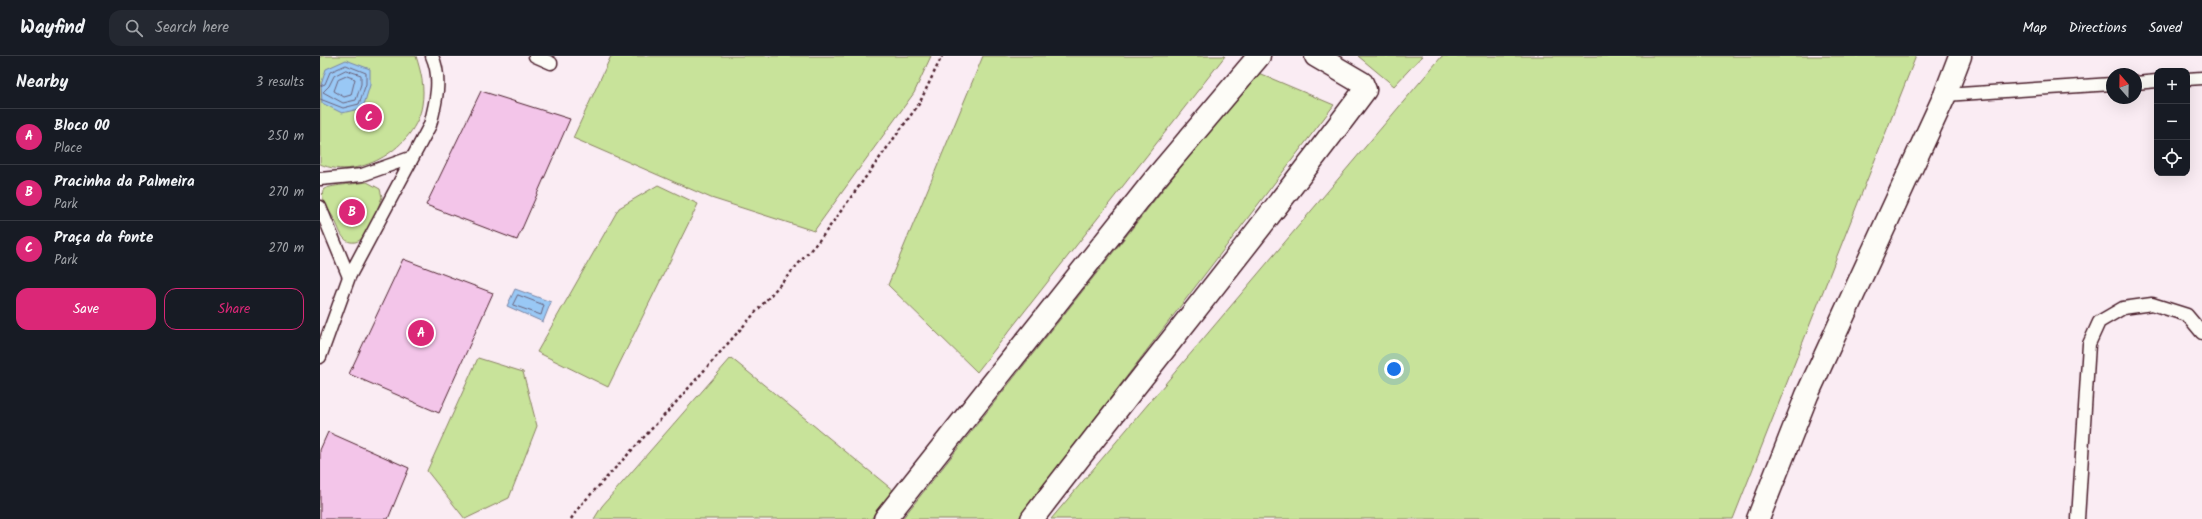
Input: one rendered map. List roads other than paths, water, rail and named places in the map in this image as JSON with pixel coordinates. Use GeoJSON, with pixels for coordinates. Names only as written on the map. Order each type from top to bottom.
{"type":"FeatureCollection","features":[{"type":"Feature","properties":{"kind":"street"},"geometry":{"type":"LineString","coordinates":[[885,519],[1155,179],[1259,56]]}},
{"type":"Feature","properties":{"kind":"street"},"geometry":{"type":"LineString","coordinates":[[1032,519],[1125,397],[1302,175],[1365,90],[1362,83],[1316,56]]}},
{"type":"Feature","properties":{"kind":"street"},"geometry":{"type":"LineString","coordinates":[[1346,56],[1367,72],[1352,78]]}},
{"type":"Feature","properties":{"kind":"street"},"geometry":{"type":"LineString","coordinates":[[1758,519],[1807,395],[1945,95],[1960,56]]}},
{"type":"Feature","properties":{"kind":"lane"},"geometry":{"type":"LineString","coordinates":[[320,357],[349,277],[430,125],[437,99],[437,66],[432,56]]}},
{"type":"Feature","properties":{"kind":"lane"},"geometry":{"type":"LineString","coordinates":[[535,56],[551,63]]}},
{"type":"Feature","properties":{"kind":"lane"},"geometry":{"type":"LineString","coordinates":[[2190,79],[2202,78]]}},
{"type":"Feature","properties":{"kind":"lane"},"geometry":{"type":"LineString","coordinates":[[2142,82],[2154,81]]}},
{"type":"Feature","properties":{"kind":"lane"},"geometry":{"type":"LineString","coordinates":[[1945,95],[2106,84]]}},
{"type":"Feature","properties":{"kind":"lane"},"geometry":{"type":"LineString","coordinates":[[320,179],[362,175],[413,156]]}},
{"type":"Feature","properties":{"kind":"lane"},"geometry":{"type":"LineString","coordinates":[[320,207],[349,277]]}},
{"type":"Feature","properties":{"kind":"lane"},"geometry":{"type":"LineString","coordinates":[[2078,519],[2089,344],[2099,322],[2123,308],[2152,304],[2187,315],[2202,333]]}},
{"type":"Feature","properties":{"kind":"water"},"geometry":{"type":"Polygon","coordinates":[[[346,60],[370,69],[370,85],[363,108],[342,113],[322,103],[321,85],[326,69],[346,60]]]}},
{"type":"Feature","properties":{"kind":"water"},"geometry":{"type":"Polygon","coordinates":[[[515,289],[551,302],[543,322],[507,306],[515,289]]]}},
{"type":"Feature","properties":{"kind":"place","name":"Praça da fonte"},"geometry":{"type":"Point","coordinates":[369,117]}},
{"type":"Feature","properties":{"kind":"place","name":"Pracinha da Palmeira"},"geometry":{"type":"Point","coordinates":[352,212]}},
{"type":"Feature","properties":{"kind":"place","name":"Bloco 00"},"geometry":{"type":"Point","coordinates":[421,333]}}]}
